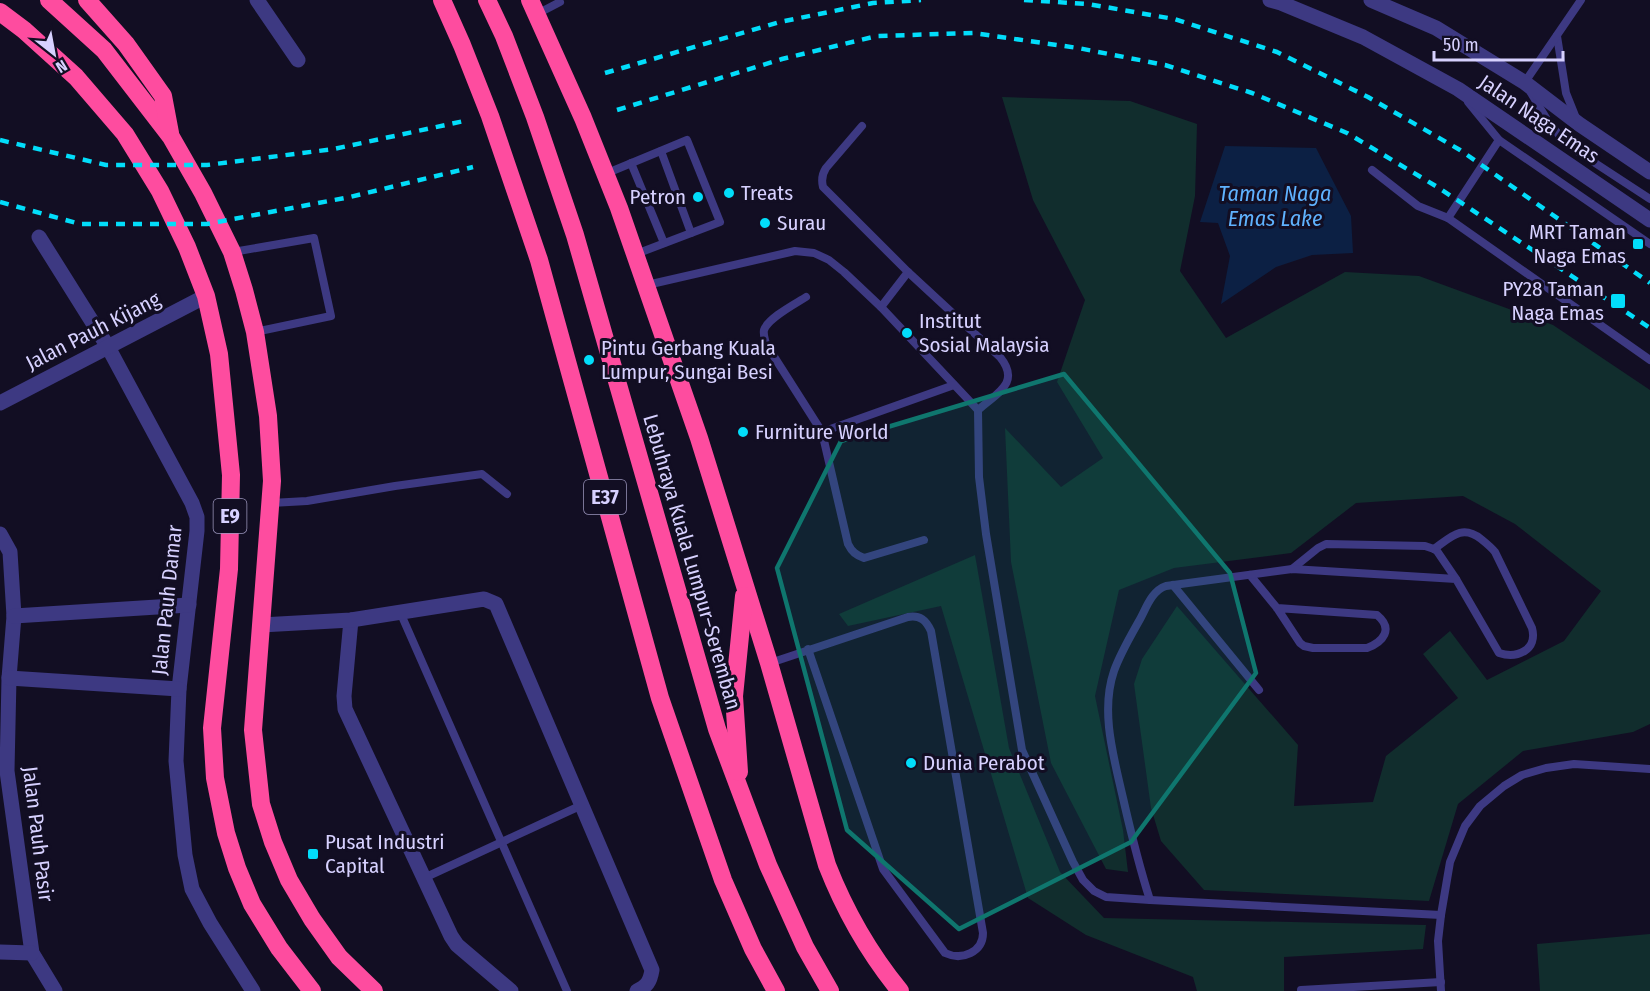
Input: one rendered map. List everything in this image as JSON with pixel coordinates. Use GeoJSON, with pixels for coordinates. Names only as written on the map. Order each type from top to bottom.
{"type":"FeatureCollection","features":[{"type":"Feature","properties":{"kind":"highway","name":"E9"},"geometry":{"type":"LineString","coordinates":[[49,0],[104,50],[171,137],[203,193],[232,252],[255,332],[268,416],[272,481],[253,730],[261,804],[273,842],[289,880],[312,919],[339,957],[374,991]]}},
{"type":"Feature","properties":{"kind":"highway"},"geometry":{"type":"LineString","coordinates":[[87,0],[126,44],[163,96],[171,137]]}},
{"type":"Feature","properties":{"kind":"highway","name":"E37"},"geometry":{"type":"LineString","coordinates":[[442,0],[490,116],[539,260],[660,698],[723,880],[753,950],[776,991]]}},
{"type":"Feature","properties":{"kind":"highway","name":"Lebuhraya Kuala Lumpur–Seremban"},"geometry":{"type":"LineString","coordinates":[[487,0],[504,36],[535,117],[575,235],[717,729],[768,865],[805,947],[830,991]]}},
{"type":"Feature","properties":{"kind":"highway"},"geometry":{"type":"LineString","coordinates":[[533,7],[583,118],[647,285],[699,438],[744,589],[769,663],[827,865],[857,930],[900,991]]}},
{"type":"Feature","properties":{"kind":"highway","name":"E9"},"geometry":{"type":"LineString","coordinates":[[0,12],[24,30],[76,77],[125,134],[160,191],[187,247],[206,296],[219,354],[231,475],[230,569],[212,728],[215,778],[226,832],[237,868],[252,904],[279,948],[312,991]]}},
{"type":"Feature","properties":{"kind":"highway"},"geometry":{"type":"LineString","coordinates":[[741,796],[734,696],[744,589]]}},
{"type":"Feature","properties":{"kind":"street"},"geometry":{"type":"LineString","coordinates":[[257,0],[298,60]]}},
{"type":"Feature","properties":{"kind":"street","name":"Jalan Naga Emas"},"geometry":{"type":"LineString","coordinates":[[1270,0],[1363,37],[1458,89],[1650,220]]}},
{"type":"Feature","properties":{"kind":"street","name":"Jalan Naga Emas"},"geometry":{"type":"LineString","coordinates":[[1371,0],[1436,28],[1524,82],[1579,124],[1650,172]]}},
{"type":"Feature","properties":{"kind":"street","name":"Jalan Pauh Damar"},"geometry":{"type":"LineString","coordinates":[[39,237],[108,347],[192,503],[197,517],[179,689],[176,761],[185,855],[192,889],[210,923],[253,991]]}},
{"type":"Feature","properties":{"kind":"street","name":"Jalan Pauh Kijang"},"geometry":{"type":"LineString","coordinates":[[0,403],[206,296]]}},
{"type":"Feature","properties":{"kind":"street","name":"Jalan Pauh Pasir"},"geometry":{"type":"LineString","coordinates":[[0,534],[10,552],[14,616],[9,678],[7,771],[32,953],[55,991]]}},
{"type":"Feature","properties":{"kind":"street"},"geometry":{"type":"LineString","coordinates":[[261,625],[351,620],[484,599],[496,604],[652,970],[651,980],[646,987],[637,991]]}},
{"type":"Feature","properties":{"kind":"street"},"geometry":{"type":"LineString","coordinates":[[14,616],[189,605]]}},
{"type":"Feature","properties":{"kind":"street"},"geometry":{"type":"LineString","coordinates":[[351,620],[344,696],[345,709],[451,936],[457,945],[511,991]]}},
{"type":"Feature","properties":{"kind":"street"},"geometry":{"type":"LineString","coordinates":[[9,678],[179,689]]}},
{"type":"Feature","properties":{"kind":"street"},"geometry":{"type":"LineString","coordinates":[[0,952],[32,953]]}},
{"type":"Feature","properties":{"kind":"lane"},"geometry":{"type":"LineString","coordinates":[[1581,0],[1524,82],[1548,121],[1566,144],[1650,199]]}},
{"type":"Feature","properties":{"kind":"lane"},"geometry":{"type":"LineString","coordinates":[[533,7],[560,2]]}},
{"type":"Feature","properties":{"kind":"lane"},"geometry":{"type":"LineString","coordinates":[[1557,36],[1566,93],[1579,124]]}},
{"type":"Feature","properties":{"kind":"lane"},"geometry":{"type":"LineString","coordinates":[[1458,89],[1498,140],[1650,244]]}},
{"type":"Feature","properties":{"kind":"lane"},"geometry":{"type":"LineString","coordinates":[[862,126],[822,173],[823,187],[908,272],[1007,365],[1010,373],[1004,387],[978,410]]}},
{"type":"Feature","properties":{"kind":"lane"},"geometry":{"type":"LineString","coordinates":[[605,174],[687,140],[720,222],[636,254]]}},
{"type":"Feature","properties":{"kind":"lane"},"geometry":{"type":"LineString","coordinates":[[1448,218],[1498,140]]}},
{"type":"Feature","properties":{"kind":"lane"},"geometry":{"type":"LineString","coordinates":[[661,151],[691,233]]}},
{"type":"Feature","properties":{"kind":"lane"},"geometry":{"type":"LineString","coordinates":[[1633,159],[1650,165]]}},
{"type":"Feature","properties":{"kind":"lane"},"geometry":{"type":"LineString","coordinates":[[631,163],[664,243]]}},
{"type":"Feature","properties":{"kind":"lane"},"geometry":{"type":"LineString","coordinates":[[1372,170],[1418,206],[1448,218],[1650,360]]}},
{"type":"Feature","properties":{"kind":"lane"},"geometry":{"type":"LineString","coordinates":[[232,252],[314,238],[331,316],[255,332]]}},
{"type":"Feature","properties":{"kind":"lane"},"geometry":{"type":"LineString","coordinates":[[647,285],[795,251],[814,253],[829,260],[880,307],[978,410],[979,477],[986,534],[1022,750],[1073,862],[1083,880],[1094,891],[1106,897],[1441,915]]}},
{"type":"Feature","properties":{"kind":"lane"},"geometry":{"type":"LineString","coordinates":[[880,307],[908,272]]}},
{"type":"Feature","properties":{"kind":"lane"},"geometry":{"type":"LineString","coordinates":[[806,297],[767,324],[764,337],[766,344],[822,432],[848,544],[851,550],[864,558],[924,540]]}},
{"type":"Feature","properties":{"kind":"lane"},"geometry":{"type":"LineString","coordinates":[[822,432],[954,385]]}},
{"type":"Feature","properties":{"kind":"lane"},"geometry":{"type":"LineString","coordinates":[[271,503],[306,501],[482,474],[507,494]]}},
{"type":"Feature","properties":{"kind":"lane"},"geometry":{"type":"LineString","coordinates":[[1292,569],[1326,544],[1425,546],[1440,554],[1499,653],[1513,656],[1530,647],[1534,634],[1532,628],[1490,546],[1466,532],[1455,534],[1434,549]]}},
{"type":"Feature","properties":{"kind":"lane"},"geometry":{"type":"LineString","coordinates":[[1150,900],[1136,856],[1112,750],[1108,724],[1108,699],[1113,672],[1153,596],[1162,587],[1292,569],[1455,579]]}},
{"type":"Feature","properties":{"kind":"lane"},"geometry":{"type":"LineString","coordinates":[[1250,575],[1277,608],[1300,643],[1308,647],[1367,648],[1382,640],[1385,634],[1385,625],[1377,615],[1277,608]]}},
{"type":"Feature","properties":{"kind":"lane"},"geometry":{"type":"LineString","coordinates":[[1173,585],[1259,690]]}},
{"type":"Feature","properties":{"kind":"lane"},"geometry":{"type":"LineString","coordinates":[[400,612],[567,991]]}},
{"type":"Feature","properties":{"kind":"lane"},"geometry":{"type":"LineString","coordinates":[[769,663],[808,649],[908,617],[915,616],[928,624],[983,933],[981,946],[976,950],[955,956],[945,953],[884,872],[808,649]]}},
{"type":"Feature","properties":{"kind":"lane"},"geometry":{"type":"LineString","coordinates":[[1441,991],[1438,941],[1450,862],[1465,826],[1480,806],[1504,786],[1522,776],[1546,768],[1574,764],[1650,769]]}},
{"type":"Feature","properties":{"kind":"lane"},"geometry":{"type":"LineString","coordinates":[[424,878],[582,805]]}},
{"type":"Feature","properties":{"kind":"lane"},"geometry":{"type":"LineString","coordinates":[[1301,990],[1441,982]]}},
{"type":"Feature","properties":{"kind":"highlighted area"},"geometry":{"type":"Polygon","coordinates":[[[1064,374],[1230,573],[1256,673],[1131,842],[959,929],[847,830],[777,568],[841,441],[1064,374]]]}},
{"type":"Feature","properties":{"kind":"green space"},"geometry":{"type":"Polygon","coordinates":[[[1002,97],[1130,101],[1197,124],[1195,196],[1180,271],[1226,338],[1345,272],[1419,276],[1553,325],[1650,390],[1650,724],[1633,732],[1523,751],[1458,804],[1429,901],[1204,890],[1161,841],[1151,808],[1134,684],[1142,659],[1177,606],[1298,745],[1294,806],[1373,802],[1386,756],[1458,698],[1423,654],[1450,631],[1487,680],[1564,641],[1601,591],[1515,524],[1463,496],[1356,503],[1291,553],[1174,568],[1119,590],[1095,696],[1123,830],[1128,872],[1106,869],[1051,763],[1011,562],[1005,428],[1061,487],[1103,458],[1057,382],[1085,300],[1033,200],[1002,97]]]}},
{"type":"Feature","properties":{"kind":"green space"},"geometry":{"type":"Polygon","coordinates":[[[975,555],[1009,748],[1060,872],[1104,918],[1426,925],[1423,949],[1284,957],[1284,991],[1197,991],[1193,977],[1086,935],[1028,898],[941,606],[848,626],[839,614],[975,555]]]}},
{"type":"Feature","properties":{"kind":"green space"},"geometry":{"type":"Polygon","coordinates":[[[1650,934],[1650,991],[1540,991],[1537,944],[1650,934]]]}},
{"type":"Feature","properties":{"kind":"water","name":"Taman Naga Emas Lake"},"geometry":{"type":"Polygon","coordinates":[[[1225,146],[1316,148],[1351,216],[1353,253],[1312,255],[1276,267],[1221,304],[1230,256],[1218,223],[1200,222],[1225,146]]]}},
{"type":"Feature","properties":{"kind":"railway"},"geometry":{"type":"LineString","coordinates":[[605,73],[780,22],[873,3],[921,0]]}},
{"type":"Feature","properties":{"kind":"railway"},"geometry":{"type":"LineString","coordinates":[[1024,0],[1088,4],[1174,19],[1277,52],[1368,97],[1460,150],[1650,283]]}},
{"type":"Feature","properties":{"kind":"railway"},"geometry":{"type":"LineString","coordinates":[[617,110],[782,59],[877,36],[973,33],[1078,48],[1165,65],[1252,93],[1347,133],[1439,188],[1650,328]]}},
{"type":"Feature","properties":{"kind":"railway"},"geometry":{"type":"LineString","coordinates":[[0,140],[106,165],[207,165],[334,149],[464,121]]}},
{"type":"Feature","properties":{"kind":"railway"},"geometry":{"type":"LineString","coordinates":[[0,202],[80,224],[207,224],[350,197],[473,167]]}},
{"type":"Feature","properties":{"kind":"place","name":"Treats"},"geometry":{"type":"Point","coordinates":[729,193]}},
{"type":"Feature","properties":{"kind":"place","name":"Petron"},"geometry":{"type":"Point","coordinates":[698,197]}},
{"type":"Feature","properties":{"kind":"place","name":"Surau"},"geometry":{"type":"Point","coordinates":[765,223]}},
{"type":"Feature","properties":{"kind":"place","name":"MRT Taman Naga Emas"},"geometry":{"type":"Point","coordinates":[1638,244]}},
{"type":"Feature","properties":{"kind":"place","name":"PY28 Taman Naga Emas"},"geometry":{"type":"Point","coordinates":[1618,301]}},
{"type":"Feature","properties":{"kind":"place","name":"Institut Sosial Malaysia"},"geometry":{"type":"Point","coordinates":[907,333]}},
{"type":"Feature","properties":{"kind":"place","name":"Pintu Gerbang Kuala Lumpur, Sungai Besi"},"geometry":{"type":"Point","coordinates":[589,360]}},
{"type":"Feature","properties":{"kind":"place","name":"Furniture World"},"geometry":{"type":"Point","coordinates":[743,432]}},
{"type":"Feature","properties":{"kind":"place","name":"Dunia Perabot"},"geometry":{"type":"Point","coordinates":[911,763]}},
{"type":"Feature","properties":{"kind":"place","name":"Pusat Industri Capital"},"geometry":{"type":"Point","coordinates":[313,854]}}]}
